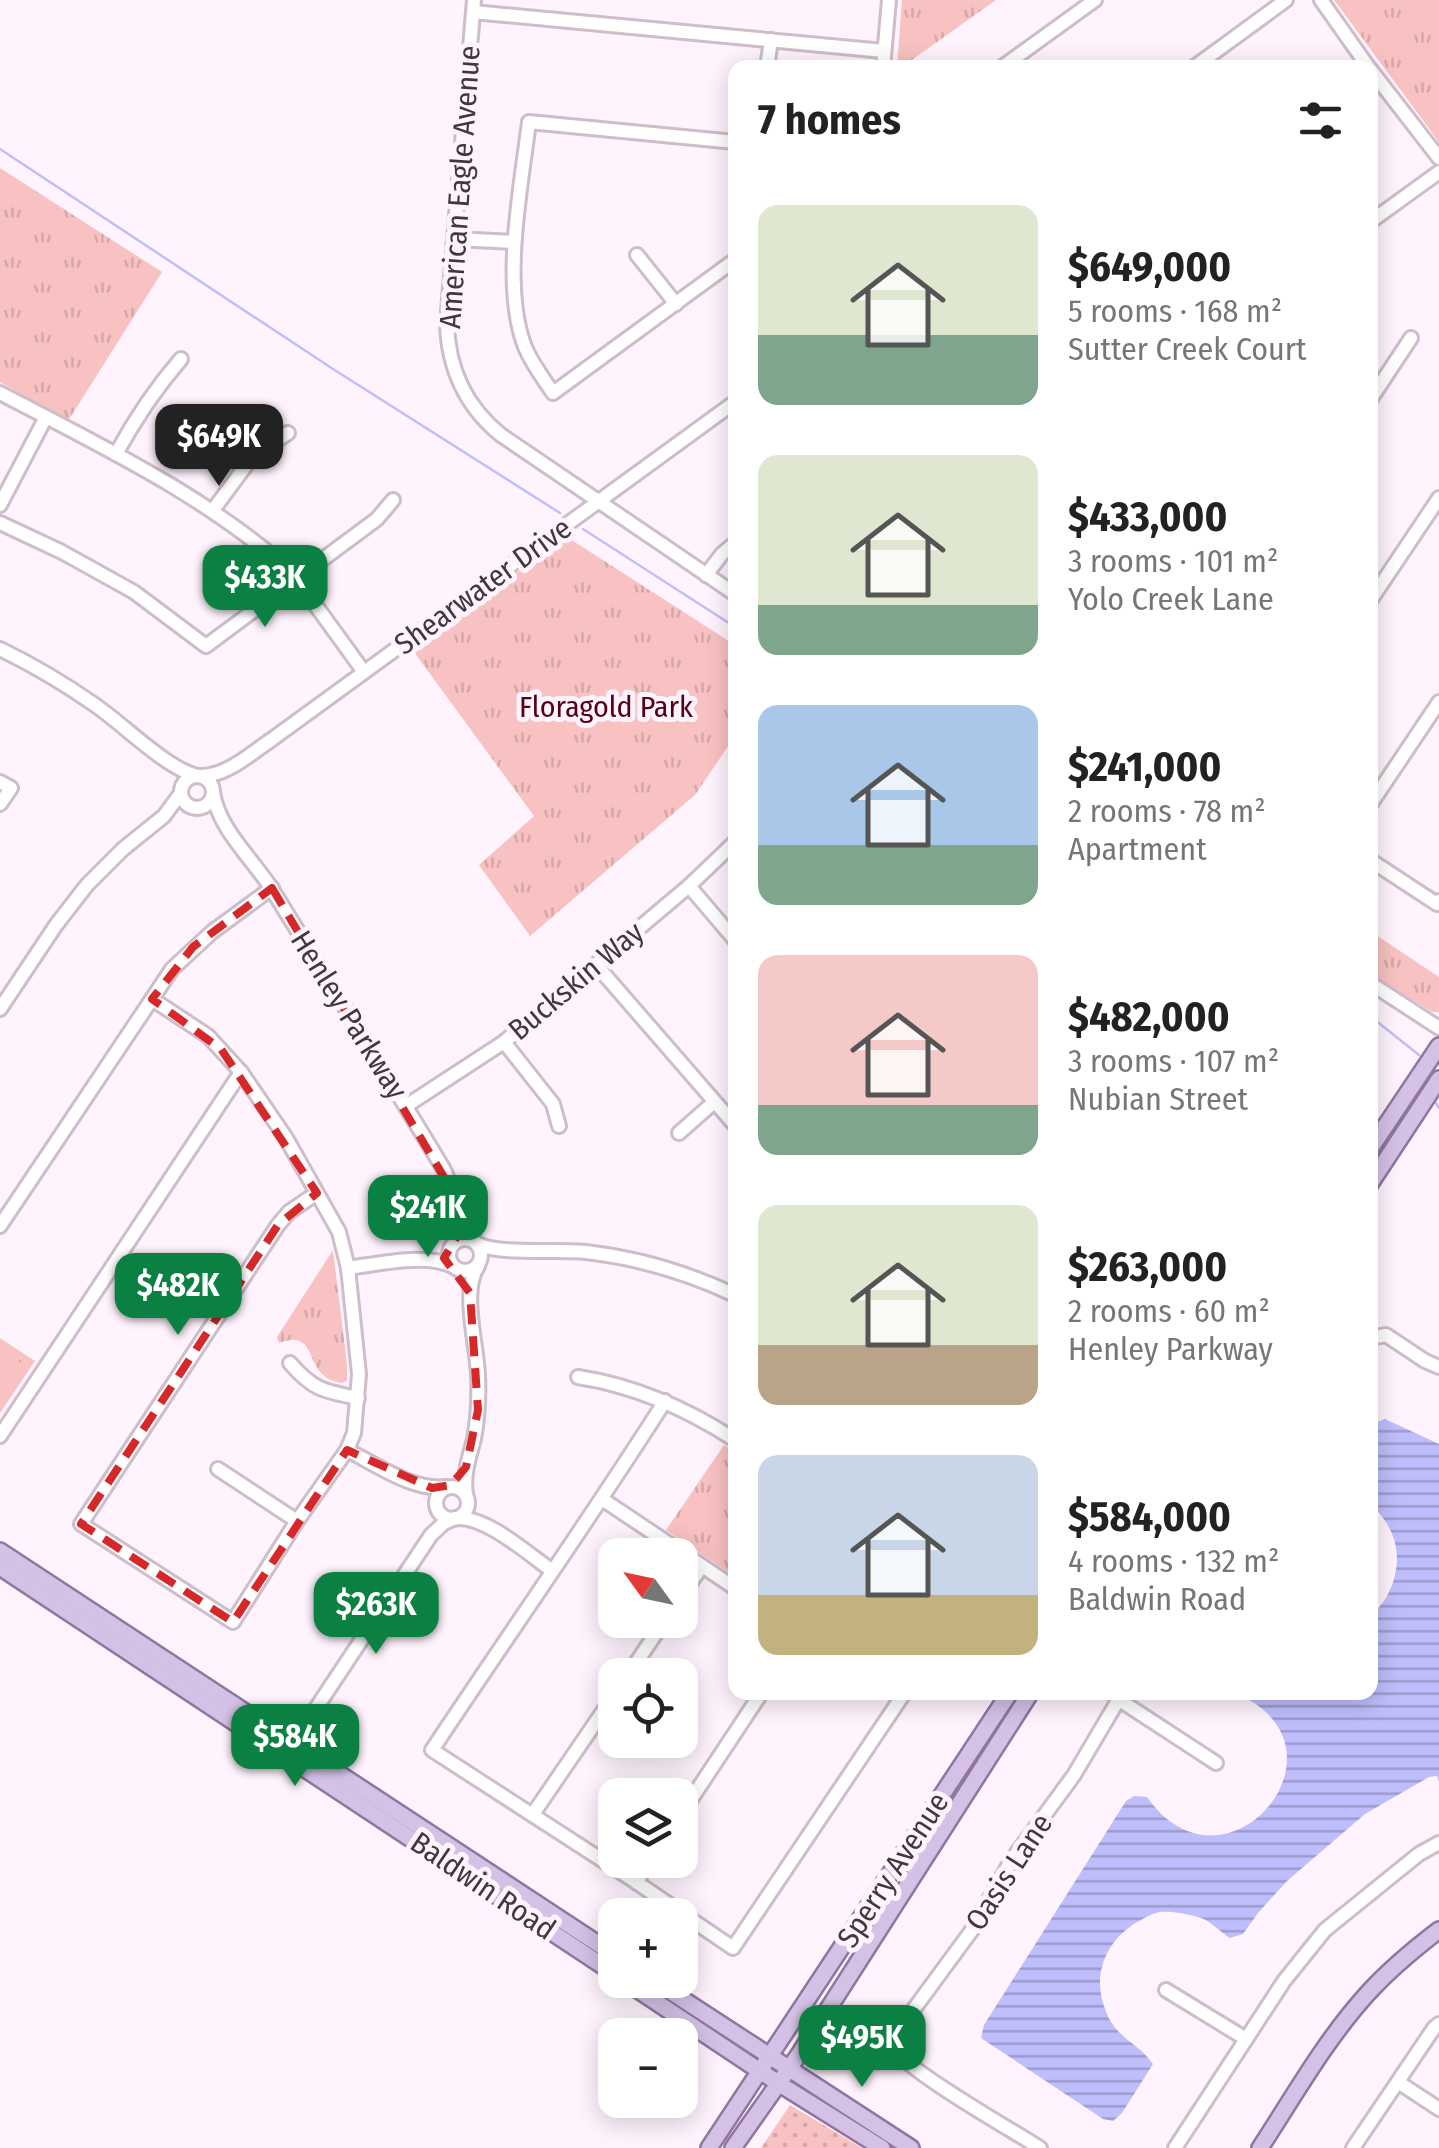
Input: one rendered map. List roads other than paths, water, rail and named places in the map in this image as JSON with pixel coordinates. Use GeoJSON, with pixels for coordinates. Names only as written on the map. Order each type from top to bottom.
{"type":"FeatureCollection","features":[{"type":"Feature","properties":{"kind":"main road"},"geometry":{"type":"LineString","coordinates":[[1378,1138],[1439,1046]]}},
{"type":"Feature","properties":{"kind":"main road"},"geometry":{"type":"LineString","coordinates":[[1378,1172],[1439,1079]]}},
{"type":"Feature","properties":{"kind":"main road","name":"Baldwin Road"},"geometry":{"type":"LineString","coordinates":[[0,1550],[289,1749],[364,1808],[598,1963]]}},
{"type":"Feature","properties":{"kind":"main road","name":"Baldwin Road"},"geometry":{"type":"LineString","coordinates":[[0,1567],[434,1836],[598,1944]]}},
{"type":"Feature","properties":{"kind":"main road","name":"Sperry Avenue"},"geometry":{"type":"LineString","coordinates":[[709,2148],[1005,1700]]}},
{"type":"Feature","properties":{"kind":"main road","name":"Sperry Avenue"},"geometry":{"type":"LineString","coordinates":[[733,2148],[1026,1700]]}},
{"type":"Feature","properties":{"kind":"main road"},"geometry":{"type":"LineString","coordinates":[[364,1808],[374,1805],[405,1826],[434,1836]]}},
{"type":"Feature","properties":{"kind":"main road"},"geometry":{"type":"LineString","coordinates":[[1260,2148],[1323,2052],[1367,1994],[1406,1955],[1439,1930]]}},
{"type":"Feature","properties":{"kind":"main road"},"geometry":{"type":"LineString","coordinates":[[654,1998],[910,2148]]}},
{"type":"Feature","properties":{"kind":"main road"},"geometry":{"type":"LineString","coordinates":[[677,1998],[764,2064]]}},
{"type":"Feature","properties":{"kind":"main road"},"geometry":{"type":"LineString","coordinates":[[783,2076],[882,2148]]}},
{"type":"Feature","properties":{"kind":"street"},"geometry":{"type":"LineString","coordinates":[[883,60],[889,0]]}},
{"type":"Feature","properties":{"kind":"street"},"geometry":{"type":"LineString","coordinates":[[1012,60],[1095,0]]}},
{"type":"Feature","properties":{"kind":"street"},"geometry":{"type":"LineString","coordinates":[[1204,60],[1286,0]]}},
{"type":"Feature","properties":{"kind":"street"},"geometry":{"type":"LineString","coordinates":[[1320,0],[1362,60]]}},
{"type":"Feature","properties":{"kind":"street"},"geometry":{"type":"LineString","coordinates":[[474,6],[884,50]]}},
{"type":"Feature","properties":{"kind":"street","name":"American Eagle Avenue"},"geometry":{"type":"LineString","coordinates":[[474,6],[447,337],[462,389],[492,428],[728,589]]}},
{"type":"Feature","properties":{"kind":"street"},"geometry":{"type":"LineString","coordinates":[[768,60],[771,40]]}},
{"type":"Feature","properties":{"kind":"street"},"geometry":{"type":"LineString","coordinates":[[1378,82],[1439,158]]}},
{"type":"Feature","properties":{"kind":"street"},"geometry":{"type":"LineString","coordinates":[[728,141],[529,122],[514,242],[520,333],[534,366],[554,393],[728,265]]}},
{"type":"Feature","properties":{"kind":"street"},"geometry":{"type":"LineString","coordinates":[[1378,216],[1439,172]]}},
{"type":"Feature","properties":{"kind":"street"},"geometry":{"type":"LineString","coordinates":[[454,239],[514,242]]}},
{"type":"Feature","properties":{"kind":"street"},"geometry":{"type":"LineString","coordinates":[[638,255],[676,304]]}},
{"type":"Feature","properties":{"kind":"street"},"geometry":{"type":"LineString","coordinates":[[1378,388],[1411,338]]}},
{"type":"Feature","properties":{"kind":"street"},"geometry":{"type":"LineString","coordinates":[[116,454],[158,385],[181,359]]}},
{"type":"Feature","properties":{"kind":"street"},"geometry":{"type":"LineString","coordinates":[[0,393],[167,481],[262,546],[299,578],[364,672]]}},
{"type":"Feature","properties":{"kind":"street","name":"Shearwater Drive"},"geometry":{"type":"LineString","coordinates":[[199,776],[230,768],[728,407]]}},
{"type":"Feature","properties":{"kind":"street"},"geometry":{"type":"LineString","coordinates":[[0,505],[46,417]]}},
{"type":"Feature","properties":{"kind":"street"},"geometry":{"type":"LineString","coordinates":[[213,510],[253,456],[288,433]]}},
{"type":"Feature","properties":{"kind":"street"},"geometry":{"type":"LineString","coordinates":[[1378,579],[1439,498]]}},
{"type":"Feature","properties":{"kind":"street"},"geometry":{"type":"LineString","coordinates":[[0,523],[134,592],[206,646],[377,519],[393,500]]}},
{"type":"Feature","properties":{"kind":"street"},"geometry":{"type":"LineString","coordinates":[[706,575],[728,549]]}},
{"type":"Feature","properties":{"kind":"street"},"geometry":{"type":"LineString","coordinates":[[0,648],[94,704],[168,763],[211,783],[214,792],[208,803],[164,816]]}},
{"type":"Feature","properties":{"kind":"street"},"geometry":{"type":"LineString","coordinates":[[1378,792],[1439,702]]}},
{"type":"Feature","properties":{"kind":"street"},"geometry":{"type":"LineString","coordinates":[[168,763],[180,784],[184,802],[197,808]]}},
{"type":"Feature","properties":{"kind":"street","name":"Shearwater Drive"},"geometry":{"type":"LineString","coordinates":[[214,792],[230,768]]}},
{"type":"Feature","properties":{"kind":"street"},"geometry":{"type":"LineString","coordinates":[[0,1009],[87,885],[122,849],[164,816],[186,780],[199,776]]}},
{"type":"Feature","properties":{"kind":"street"},"geometry":{"type":"LineString","coordinates":[[0,804],[5,785]]}},
{"type":"Feature","properties":{"kind":"street","name":"Henley Parkway"},"geometry":{"type":"LineString","coordinates":[[214,792],[214,801],[225,823],[272,888],[448,1177],[468,1234],[476,1242]]}},
{"type":"Feature","properties":{"kind":"street","name":"Henley Parkway"},"geometry":{"type":"LineString","coordinates":[[197,808],[209,811],[225,823]]}},
{"type":"Feature","properties":{"kind":"street","name":"Buckskin Way"},"geometry":{"type":"LineString","coordinates":[[406,1106],[504,1042],[597,966],[728,849]]}},
{"type":"Feature","properties":{"kind":"street"},"geometry":{"type":"LineString","coordinates":[[1378,865],[1438,903]]}},
{"type":"Feature","properties":{"kind":"street"},"geometry":{"type":"LineString","coordinates":[[689,886],[728,932]]}},
{"type":"Feature","properties":{"kind":"street"},"geometry":{"type":"LineString","coordinates":[[0,1226],[172,969],[192,947],[272,888]]}},
{"type":"Feature","properties":{"kind":"street"},"geometry":{"type":"LineString","coordinates":[[597,966],[728,1117]]}},
{"type":"Feature","properties":{"kind":"street"},"geometry":{"type":"LineString","coordinates":[[1378,988],[1439,1028]]}},
{"type":"Feature","properties":{"kind":"street"},"geometry":{"type":"LineString","coordinates":[[152,999],[208,1036],[241,1072],[286,1138],[339,1232],[348,1268],[359,1374],[354,1433],[348,1450],[234,1622],[82,1524],[278,1225],[317,1193]]}},
{"type":"Feature","properties":{"kind":"street"},"geometry":{"type":"LineString","coordinates":[[504,1042],[553,1104],[559,1126]]}},
{"type":"Feature","properties":{"kind":"street"},"geometry":{"type":"LineString","coordinates":[[0,1436],[241,1072]]}},
{"type":"Feature","properties":{"kind":"street"},"geometry":{"type":"LineString","coordinates":[[680,1133],[714,1102]]}},
{"type":"Feature","properties":{"kind":"street"},"geometry":{"type":"LineString","coordinates":[[289,1749],[432,1535],[467,1508],[466,1467],[479,1396],[470,1293],[449,1257],[460,1213]]}},
{"type":"Feature","properties":{"kind":"street"},"geometry":{"type":"LineString","coordinates":[[425,1260],[461,1239],[486,1248],[570,1250],[678,1272],[728,1292]]}},
{"type":"Feature","properties":{"kind":"street"},"geometry":{"type":"LineString","coordinates":[[470,1293],[482,1252],[476,1242]]}},
{"type":"Feature","properties":{"kind":"street"},"geometry":{"type":"LineString","coordinates":[[348,1268],[425,1260],[466,1271],[487,1256],[508,1250]]}},
{"type":"Feature","properties":{"kind":"street"},"geometry":{"type":"LineString","coordinates":[[1378,1337],[1386,1336],[1424,1361],[1439,1366]]}},
{"type":"Feature","properties":{"kind":"street"},"geometry":{"type":"LineString","coordinates":[[290,1363],[306,1382],[358,1398]]}},
{"type":"Feature","properties":{"kind":"street"},"geometry":{"type":"LineString","coordinates":[[578,1377],[610,1382],[664,1401],[728,1436]]}},
{"type":"Feature","properties":{"kind":"street"},"geometry":{"type":"LineString","coordinates":[[664,1401],[432,1750],[733,1948],[899,1700]]}},
{"type":"Feature","properties":{"kind":"street"},"geometry":{"type":"LineString","coordinates":[[348,1450],[415,1484],[430,1496],[445,1518],[467,1518],[485,1525],[552,1570]]}},
{"type":"Feature","properties":{"kind":"street"},"geometry":{"type":"LineString","coordinates":[[432,1535],[437,1496],[466,1467]]}},
{"type":"Feature","properties":{"kind":"street"},"geometry":{"type":"LineString","coordinates":[[218,1468],[298,1521]]}},
{"type":"Feature","properties":{"kind":"street"},"geometry":{"type":"LineString","coordinates":[[415,1484],[458,1488],[485,1525]]}},
{"type":"Feature","properties":{"kind":"street"},"geometry":{"type":"LineString","coordinates":[[602,1499],[728,1583]]}},
{"type":"Feature","properties":{"kind":"street"},"geometry":{"type":"LineString","coordinates":[[698,1572],[702,1566]]}},
{"type":"Feature","properties":{"kind":"street"},"geometry":{"type":"LineString","coordinates":[[698,1789],[757,1700]]}},
{"type":"Feature","properties":{"kind":"street","name":"Oasis Lane"},"geometry":{"type":"LineString","coordinates":[[1040,2148],[918,2072],[897,2050],[896,2040],[900,2028],[972,1930],[1011,1861],[1074,1775],[1118,1700]]}},
{"type":"Feature","properties":{"kind":"street"},"geometry":{"type":"LineString","coordinates":[[1126,1700],[1216,1763]]}},
{"type":"Feature","properties":{"kind":"street"},"geometry":{"type":"LineString","coordinates":[[533,1814],[598,1719]]}},
{"type":"Feature","properties":{"kind":"street"},"geometry":{"type":"LineString","coordinates":[[1175,2148],[1284,1980],[1325,1930],[1419,1854],[1439,1843]]}},
{"type":"Feature","properties":{"kind":"street"},"geometry":{"type":"LineString","coordinates":[[636,1882],[639,1878]]}},
{"type":"Feature","properties":{"kind":"street"},"geometry":{"type":"LineString","coordinates":[[1166,1990],[1246,2038]]}},
{"type":"Feature","properties":{"kind":"street"},"geometry":{"type":"LineString","coordinates":[[1353,2148],[1439,2024]]}},
{"type":"Feature","properties":{"kind":"street"},"geometry":{"type":"LineString","coordinates":[[1398,2082],[1439,2108]]}},
{"type":"Feature","properties":{"kind":"water"},"geometry":{"type":"Polygon","coordinates":[[[1385,1419],[1439,1444],[1439,1782],[1437,1776],[1429,1777],[1365,1814],[1287,1881],[1243,1934],[1230,1938],[1203,1919],[1165,1912],[1139,1921],[1119,1937],[1102,1969],[1104,2006],[1113,2026],[1153,2064],[1122,2113],[1113,2121],[1103,2119],[981,2038],[984,2025],[1126,1801],[1134,1796],[1147,1797],[1179,1827],[1212,1835],[1243,1827],[1268,1807],[1284,1779],[1286,1747],[1271,1717],[1246,1700],[1378,1700],[1378,1608],[1393,1583],[1397,1558],[1392,1535],[1378,1511],[1378,1422],[1385,1419]]]}},
{"type":"Feature","properties":{"kind":"waterway"},"geometry":{"type":"LineString","coordinates":[[0,149],[560,513]]}},
{"type":"Feature","properties":{"kind":"waterway"},"geometry":{"type":"LineString","coordinates":[[583,529],[728,622]]}},
{"type":"Feature","properties":{"kind":"waterway"},"geometry":{"type":"LineString","coordinates":[[1378,1022],[1419,1055]]}},
{"type":"Feature","properties":{"kind":"waterway"},"geometry":{"type":"LineString","coordinates":[[1436,1103],[1439,1108]]}},
{"type":"Feature","properties":{"kind":"park label","name":"Floragold Park"},"geometry":{"type":"Point","coordinates":[606,707]}}]}
